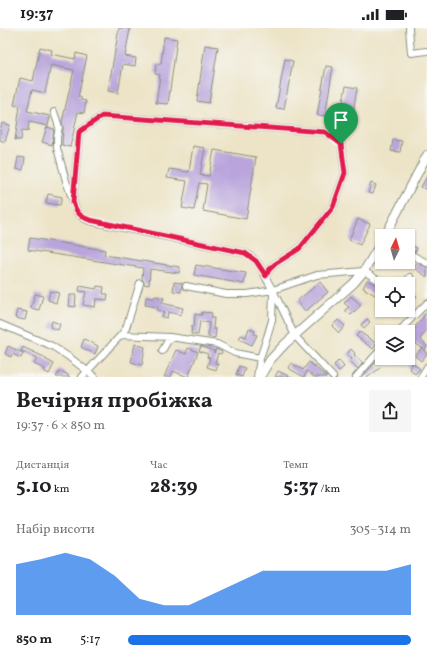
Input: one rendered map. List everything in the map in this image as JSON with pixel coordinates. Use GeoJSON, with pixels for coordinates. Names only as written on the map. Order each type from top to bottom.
{"type":"FeatureCollection","features":[{"type":"Feature","properties":{"kind":"main road"},"geometry":{"type":"LineString","coordinates":[[388,229],[426,158]]}},
{"type":"Feature","properties":{"kind":"main road"},"geometry":{"type":"LineString","coordinates":[[260,377],[277,352],[354,283],[364,271],[375,253]]}},
{"type":"Feature","properties":{"kind":"street"},"geometry":{"type":"LineString","coordinates":[[409,28],[411,53],[427,51]]}},
{"type":"Feature","properties":{"kind":"street"},"geometry":{"type":"LineString","coordinates":[[54,112],[59,127],[57,148],[75,209],[80,215],[90,220],[245,253],[256,261],[266,276],[267,282],[273,290],[295,336],[333,377]]}},
{"type":"Feature","properties":{"kind":"street"},"geometry":{"type":"LineString","coordinates":[[73,202],[79,132],[102,116],[325,132],[341,144],[345,173],[333,207],[299,249],[275,264],[266,276]]}},
{"type":"Feature","properties":{"kind":"street"},"geometry":{"type":"LineString","coordinates":[[415,257],[427,263]]}},
{"type":"Feature","properties":{"kind":"street"},"geometry":{"type":"LineString","coordinates":[[186,286],[233,294],[246,294],[273,290],[317,275],[364,271],[375,278]]}},
{"type":"Feature","properties":{"kind":"street"},"geometry":{"type":"LineString","coordinates":[[82,377],[126,328],[140,283]]}},
{"type":"Feature","properties":{"kind":"street"},"geometry":{"type":"LineString","coordinates":[[257,377],[260,358],[272,320],[273,290]]}},
{"type":"Feature","properties":{"kind":"street"},"geometry":{"type":"LineString","coordinates":[[405,325],[427,303]]}},
{"type":"Feature","properties":{"kind":"street"},"geometry":{"type":"LineString","coordinates":[[0,324],[52,346],[95,377]]}},
{"type":"Feature","properties":{"kind":"street"},"geometry":{"type":"LineString","coordinates":[[121,335],[170,337],[216,344],[235,353],[260,358]]}},
{"type":"Feature","properties":{"kind":"street"},"geometry":{"type":"LineString","coordinates":[[162,351],[170,337]]}},
{"type":"Feature","properties":{"kind":"street"},"geometry":{"type":"LineString","coordinates":[[356,377],[375,356]]}},
{"type":"Feature","properties":{"kind":"street"},"geometry":{"type":"LineString","coordinates":[[421,377],[427,366]]}},
{"type":"Feature","properties":{"kind":"building"},"geometry":{"type":"Polygon","coordinates":[[[119,28],[130,29],[125,56],[136,58],[135,66],[123,64],[118,93],[108,91],[119,28]]]}},
{"type":"Feature","properties":{"kind":"building"},"geometry":{"type":"Polygon","coordinates":[[[164,37],[177,39],[168,104],[156,103],[160,75],[155,74],[156,64],[161,64],[164,37]]]}},
{"type":"Feature","properties":{"kind":"building"},"geometry":{"type":"Polygon","coordinates":[[[205,45],[218,47],[209,103],[197,101],[205,45]]]}},
{"type":"Feature","properties":{"kind":"building"},"geometry":{"type":"Polygon","coordinates":[[[40,47],[52,50],[51,54],[75,59],[76,53],[87,56],[78,97],[81,97],[81,100],[86,101],[84,113],[78,112],[70,147],[62,145],[62,122],[74,70],[51,65],[45,93],[32,90],[27,111],[50,116],[48,126],[29,122],[28,131],[22,130],[21,140],[15,140],[20,106],[14,105],[20,78],[33,81],[40,47]]]}},
{"type":"Feature","properties":{"kind":"building"},"geometry":{"type":"Polygon","coordinates":[[[285,59],[293,61],[284,109],[276,108],[285,59]]]}},
{"type":"Feature","properties":{"kind":"building"},"geometry":{"type":"Polygon","coordinates":[[[326,66],[333,67],[325,116],[317,115],[326,66]]]}},
{"type":"Feature","properties":{"kind":"building"},"geometry":{"type":"Polygon","coordinates":[[[346,86],[357,88],[352,119],[340,117],[346,86]]]}},
{"type":"Feature","properties":{"kind":"building"},"geometry":{"type":"Polygon","coordinates":[[[2,123],[10,125],[5,142],[0,140],[2,123]]]}},
{"type":"Feature","properties":{"kind":"building"},"geometry":{"type":"Polygon","coordinates":[[[47,127],[54,129],[52,145],[42,142],[47,127]]]}},
{"type":"Feature","properties":{"kind":"building"},"geometry":{"type":"Polygon","coordinates":[[[393,140],[402,141],[400,152],[391,151],[393,140]]]}},
{"type":"Feature","properties":{"kind":"building"},"geometry":{"type":"Polygon","coordinates":[[[193,146],[205,148],[200,175],[209,176],[214,150],[256,157],[246,219],[203,211],[207,184],[199,183],[194,210],[182,208],[187,181],[167,178],[169,169],[189,172],[193,146]]]}},
{"type":"Feature","properties":{"kind":"building"},"geometry":{"type":"Polygon","coordinates":[[[18,157],[25,158],[23,170],[16,169],[18,157]]]}},
{"type":"Feature","properties":{"kind":"building"},"geometry":{"type":"Polygon","coordinates":[[[427,176],[427,190],[421,187],[427,176]]]}},
{"type":"Feature","properties":{"kind":"building"},"geometry":{"type":"Polygon","coordinates":[[[371,183],[376,185],[373,194],[368,193],[371,183]]]}},
{"type":"Feature","properties":{"kind":"building"},"geometry":{"type":"Polygon","coordinates":[[[48,194],[62,197],[60,205],[46,203],[48,194]]]}},
{"type":"Feature","properties":{"kind":"building"},"geometry":{"type":"Polygon","coordinates":[[[358,219],[370,224],[360,245],[349,240],[358,219]]]}},
{"type":"Feature","properties":{"kind":"building"},"geometry":{"type":"Polygon","coordinates":[[[30,238],[105,250],[104,255],[180,267],[179,273],[150,269],[149,285],[144,284],[142,279],[143,268],[28,250],[30,238]]]}},
{"type":"Feature","properties":{"kind":"building"},"geometry":{"type":"Polygon","coordinates":[[[417,263],[427,267],[427,277],[415,269],[417,263]]]}},
{"type":"Feature","properties":{"kind":"building"},"geometry":{"type":"Polygon","coordinates":[[[196,265],[246,273],[244,284],[194,275],[196,265]]]}},
{"type":"Feature","properties":{"kind":"building"},"geometry":{"type":"Polygon","coordinates":[[[367,280],[375,285],[375,295],[363,288],[367,280]]]}},
{"type":"Feature","properties":{"kind":"building"},"geometry":{"type":"Polygon","coordinates":[[[174,282],[182,283],[181,292],[173,291],[174,282]]]}},
{"type":"Feature","properties":{"kind":"building"},"geometry":{"type":"Polygon","coordinates":[[[320,282],[328,292],[307,310],[304,310],[297,301],[320,282]]]}},
{"type":"Feature","properties":{"kind":"building"},"geometry":{"type":"Polygon","coordinates":[[[80,286],[96,289],[97,286],[104,287],[103,294],[108,294],[107,300],[96,299],[95,307],[83,305],[86,292],[79,291],[80,286]]]}},
{"type":"Feature","properties":{"kind":"building"},"geometry":{"type":"Polygon","coordinates":[[[50,291],[59,293],[56,303],[48,300],[50,291]]]}},
{"type":"Feature","properties":{"kind":"building"},"geometry":{"type":"Polygon","coordinates":[[[35,294],[43,296],[39,310],[31,308],[35,294]]]}},
{"type":"Feature","properties":{"kind":"building"},"geometry":{"type":"Polygon","coordinates":[[[70,295],[76,295],[75,307],[69,306],[70,295]]]}},
{"type":"Feature","properties":{"kind":"building"},"geometry":{"type":"Polygon","coordinates":[[[155,296],[164,298],[162,303],[183,308],[181,315],[168,312],[167,318],[162,317],[164,312],[157,310],[158,307],[145,305],[146,297],[154,298],[155,296]]]}},
{"type":"Feature","properties":{"kind":"building"},"geometry":{"type":"Polygon","coordinates":[[[351,296],[361,305],[351,315],[345,310],[349,307],[344,303],[351,296]]]}},
{"type":"Feature","properties":{"kind":"building"},"geometry":{"type":"Polygon","coordinates":[[[17,310],[27,312],[25,320],[15,318],[17,310]]]}},
{"type":"Feature","properties":{"kind":"building"},"geometry":{"type":"Polygon","coordinates":[[[202,312],[212,313],[211,318],[214,318],[213,329],[216,329],[215,338],[208,337],[209,323],[200,321],[198,335],[191,334],[192,326],[194,326],[195,314],[202,315],[202,312]]]}},
{"type":"Feature","properties":{"kind":"building"},"geometry":{"type":"Polygon","coordinates":[[[427,312],[427,329],[420,339],[427,346],[425,350],[415,343],[415,327],[427,312]]]}},
{"type":"Feature","properties":{"kind":"building"},"geometry":{"type":"Polygon","coordinates":[[[367,319],[370,322],[364,328],[361,325],[367,319]]]}},
{"type":"Feature","properties":{"kind":"building"},"geometry":{"type":"Polygon","coordinates":[[[338,320],[345,326],[339,333],[332,326],[338,320]]]}},
{"type":"Feature","properties":{"kind":"building"},"geometry":{"type":"Polygon","coordinates":[[[52,321],[60,324],[58,330],[50,327],[52,321]]]}},
{"type":"Feature","properties":{"kind":"building"},"geometry":{"type":"Polygon","coordinates":[[[249,328],[255,331],[254,334],[257,335],[252,345],[239,339],[241,335],[246,337],[249,328]]]}},
{"type":"Feature","properties":{"kind":"building"},"geometry":{"type":"Polygon","coordinates":[[[360,332],[375,343],[375,346],[373,349],[356,336],[360,332]]]}},
{"type":"Feature","properties":{"kind":"building"},"geometry":{"type":"Polygon","coordinates":[[[84,339],[98,346],[95,354],[81,347],[84,339]]]}},
{"type":"Feature","properties":{"kind":"building"},"geometry":{"type":"Polygon","coordinates":[[[135,344],[145,347],[142,365],[131,362],[135,344]]]}},
{"type":"Feature","properties":{"kind":"building"},"geometry":{"type":"Polygon","coordinates":[[[8,346],[23,353],[21,358],[12,354],[11,357],[5,354],[8,346]]]}},
{"type":"Feature","properties":{"kind":"building"},"geometry":{"type":"Polygon","coordinates":[[[201,346],[214,351],[214,353],[216,349],[222,352],[221,354],[218,353],[215,363],[218,364],[216,370],[207,367],[210,358],[207,357],[208,354],[199,351],[201,346]]]}},
{"type":"Feature","properties":{"kind":"building"},"geometry":{"type":"Polygon","coordinates":[[[23,347],[46,358],[45,359],[54,364],[49,374],[44,371],[45,369],[34,364],[37,358],[21,351],[23,347]]]}},
{"type":"Feature","properties":{"kind":"building"},"geometry":{"type":"Polygon","coordinates":[[[188,348],[198,352],[188,377],[173,371],[171,377],[164,377],[176,350],[186,354],[188,348]]]}},
{"type":"Feature","properties":{"kind":"building"},"geometry":{"type":"Polygon","coordinates":[[[422,348],[427,354],[421,361],[415,356],[422,348]]]}},
{"type":"Feature","properties":{"kind":"building"},"geometry":{"type":"Polygon","coordinates":[[[351,349],[355,353],[354,355],[363,363],[358,369],[350,361],[352,359],[347,354],[351,349]]]}},
{"type":"Feature","properties":{"kind":"building"},"geometry":{"type":"Polygon","coordinates":[[[339,360],[344,367],[339,371],[334,365],[339,360]]]}},
{"type":"Feature","properties":{"kind":"building"},"geometry":{"type":"Polygon","coordinates":[[[309,362],[327,377],[314,377],[307,371],[304,377],[288,368],[291,363],[303,370],[309,362]]]}},
{"type":"Feature","properties":{"kind":"building"},"geometry":{"type":"Polygon","coordinates":[[[375,363],[375,365],[380,368],[368,377],[365,374],[375,363]]]}},
{"type":"Feature","properties":{"kind":"building"},"geometry":{"type":"Polygon","coordinates":[[[411,365],[415,365],[420,369],[415,374],[409,368],[411,365]]]}},
{"type":"Feature","properties":{"kind":"building"},"geometry":{"type":"Polygon","coordinates":[[[239,366],[245,368],[242,377],[236,375],[239,366]]]}},
{"type":"Feature","properties":{"kind":"building"},"geometry":{"type":"Polygon","coordinates":[[[61,370],[70,377],[56,377],[61,370]]]}},
{"type":"Feature","properties":{"kind":"building"},"geometry":{"type":"Polygon","coordinates":[[[278,371],[291,377],[275,377],[278,371]]]}},
{"type":"Feature","properties":{"kind":"route"},"geometry":{"type":"LineString","coordinates":[[102,116],[325,132],[341,144],[345,173],[333,207],[299,249],[275,264],[266,276],[256,261],[245,253],[86,219],[77,212],[73,202],[79,132],[102,116]]}}]}
